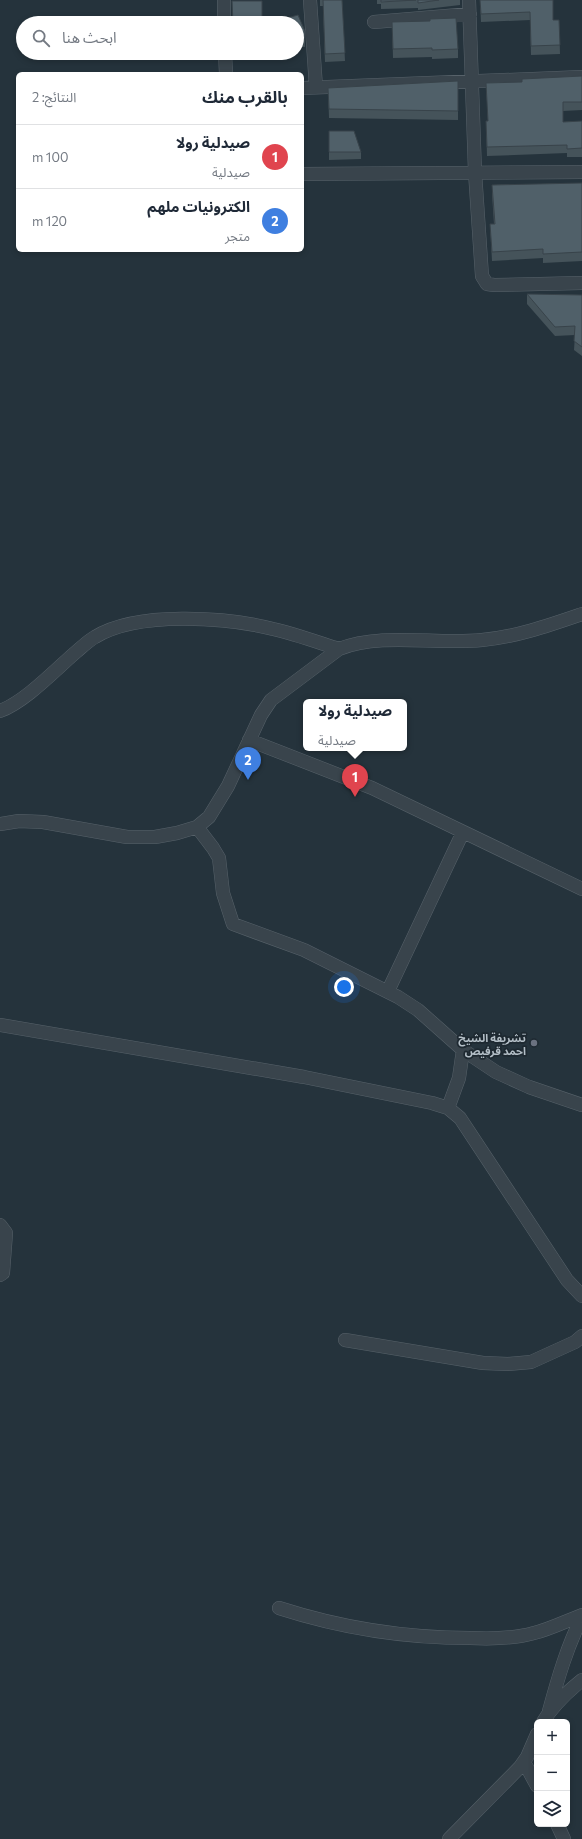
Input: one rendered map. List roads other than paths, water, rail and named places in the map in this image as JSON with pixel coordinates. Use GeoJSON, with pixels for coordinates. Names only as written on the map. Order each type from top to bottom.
{"type":"FeatureCollection","features":[{"type":"Feature","properties":{"kind":"street"},"geometry":{"type":"LineString","coordinates":[[224,0],[224,16]]}},
{"type":"Feature","properties":{"kind":"street"},"geometry":{"type":"LineString","coordinates":[[310,0],[316,88]]}},
{"type":"Feature","properties":{"kind":"street"},"geometry":{"type":"LineString","coordinates":[[469,0],[475,172],[482,276],[487,284],[494,285],[582,284]]}},
{"type":"Feature","properties":{"kind":"street"},"geometry":{"type":"LineString","coordinates":[[374,22],[470,14]]}},
{"type":"Feature","properties":{"kind":"street"},"geometry":{"type":"LineString","coordinates":[[225,60],[226,72]]}},
{"type":"Feature","properties":{"kind":"street"},"geometry":{"type":"LineString","coordinates":[[304,88],[472,80],[582,77]]}},
{"type":"Feature","properties":{"kind":"street"},"geometry":{"type":"LineString","coordinates":[[304,174],[582,172]]}},
{"type":"Feature","properties":{"kind":"street"},"geometry":{"type":"LineString","coordinates":[[0,824],[19,821],[42,822],[127,837],[155,837],[177,833],[197,827],[209,817],[228,786],[261,716],[271,700],[339,649],[350,645],[382,641],[481,640],[542,627],[582,614]]}},
{"type":"Feature","properties":{"kind":"street"},"geometry":{"type":"LineString","coordinates":[[0,711],[8,708],[26,694],[94,637],[115,627],[135,622],[173,619],[232,622],[273,629],[339,649]]}},
{"type":"Feature","properties":{"kind":"street"},"geometry":{"type":"LineString","coordinates":[[249,740],[372,788],[582,889]]}},
{"type":"Feature","properties":{"kind":"street"},"geometry":{"type":"LineString","coordinates":[[197,827],[219,858],[223,893],[233,924],[304,950],[388,991],[418,1010],[464,1050],[496,1072],[529,1087],[582,1105]]}},
{"type":"Feature","properties":{"kind":"street"},"geometry":{"type":"LineString","coordinates":[[388,991],[464,832]]}},
{"type":"Feature","properties":{"kind":"street"},"geometry":{"type":"LineString","coordinates":[[0,1025],[304,1077],[432,1103],[448,1108],[460,1118],[567,1280],[582,1296]]}},
{"type":"Feature","properties":{"kind":"street"},"geometry":{"type":"LineString","coordinates":[[448,1108],[459,1078],[464,1050]]}},
{"type":"Feature","properties":{"kind":"street"},"geometry":{"type":"LineString","coordinates":[[0,1224],[6,1233],[3,1272],[0,1275]]}},
{"type":"Feature","properties":{"kind":"street"},"geometry":{"type":"LineString","coordinates":[[345,1340],[482,1363],[508,1364],[531,1362],[575,1342],[582,1336]]}},
{"type":"Feature","properties":{"kind":"street"},"geometry":{"type":"LineString","coordinates":[[279,1608],[312,1619],[364,1630],[436,1638],[506,1638],[533,1634],[582,1616]]}},
{"type":"Feature","properties":{"kind":"street"},"geometry":{"type":"LineString","coordinates":[[549,1710],[560,1670],[571,1639],[582,1616]]}},
{"type":"Feature","properties":{"kind":"street"},"geometry":{"type":"LineString","coordinates":[[544,1719],[549,1710],[564,1694],[582,1680]]}},
{"type":"Feature","properties":{"kind":"street"},"geometry":{"type":"LineString","coordinates":[[449,1839],[524,1762],[530,1753],[534,1742]]}},
{"type":"Feature","properties":{"kind":"street"},"geometry":{"type":"LineString","coordinates":[[524,1762],[534,1780]]}},
{"type":"Feature","properties":{"kind":"street"},"geometry":{"type":"LineString","coordinates":[[558,1827],[564,1839]]}},
{"type":"Feature","properties":{"kind":"place","name":"الكترونيات ملهم"},"geometry":{"type":"Point","coordinates":[248,780]}},
{"type":"Feature","properties":{"kind":"place","name":"صيدلية رولا"},"geometry":{"type":"Point","coordinates":[355,797]}},
{"type":"Feature","properties":{"kind":"place","name":"تشريفة الشيخ احمد قرفيص"},"geometry":{"type":"Point","coordinates":[534,1043]}}]}
